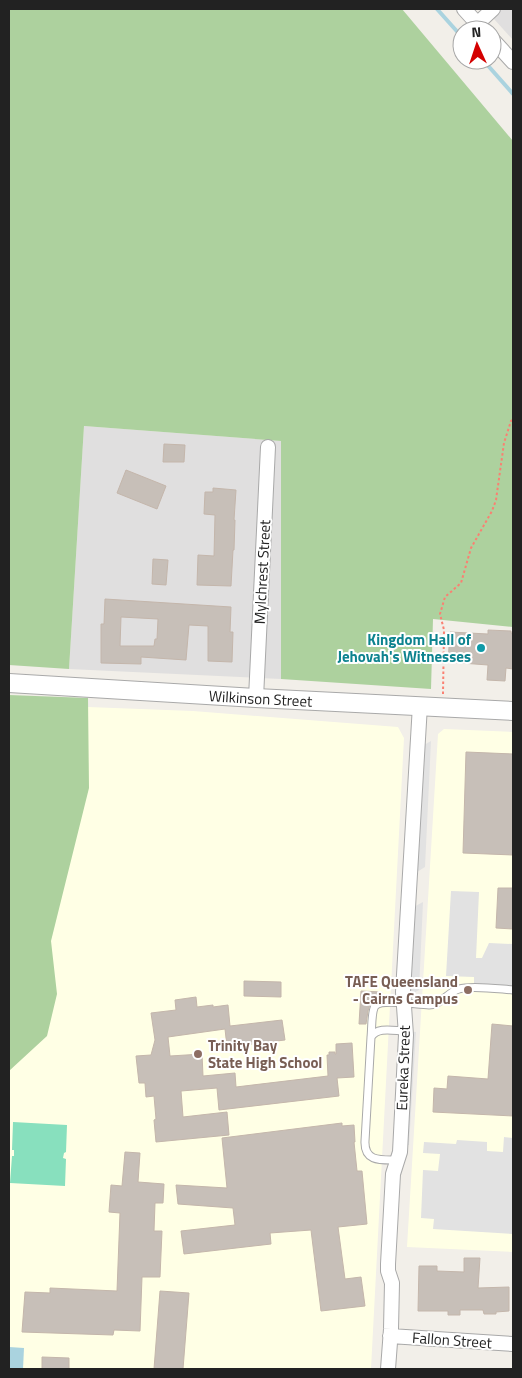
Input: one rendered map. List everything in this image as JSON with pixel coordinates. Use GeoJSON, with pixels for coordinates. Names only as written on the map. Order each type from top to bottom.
{"type":"FeatureCollection","features":[{"type":"Feature","properties":{"kind":"street"},"geometry":{"type":"LineString","coordinates":[[464,9],[474,20]]}},
{"type":"Feature","properties":{"kind":"street"},"geometry":{"type":"LineString","coordinates":[[485,20],[493,9]]}},
{"type":"Feature","properties":{"kind":"street"},"geometry":{"type":"LineString","coordinates":[[502,50],[513,62]]}},
{"type":"Feature","properties":{"kind":"street","name":"Mylchrest Street"},"geometry":{"type":"LineString","coordinates":[[256,698],[268,447]]}},
{"type":"Feature","properties":{"kind":"street","name":"Wilkinson Street"},"geometry":{"type":"LineString","coordinates":[[9,683],[513,711]]}},
{"type":"Feature","properties":{"kind":"street","name":"Eureka Street"},"geometry":{"type":"LineString","coordinates":[[388,1369],[392,1283],[388,1264],[393,1177],[400,1152],[406,1031],[404,1003],[420,705]]}},
{"type":"Feature","properties":{"kind":"street","name":"Fallon Street"},"geometry":{"type":"LineString","coordinates":[[390,1336],[513,1344]]}},
{"type":"Feature","properties":{"kind":"lane"},"geometry":{"type":"LineString","coordinates":[[397,1160],[373,1158],[367,1154],[365,1147],[371,1037],[375,1006],[384,1002],[433,1004],[461,988],[513,990]]}},
{"type":"Feature","properties":{"kind":"lane"},"geometry":{"type":"LineString","coordinates":[[371,1037],[381,1030],[406,1031]]}},
{"type":"Feature","properties":{"kind":"path"},"geometry":{"type":"LineString","coordinates":[[442,706],[444,630],[440,614],[445,597],[461,583],[471,548],[492,511],[496,500],[504,442],[513,420]]}},
{"type":"Feature","properties":{"kind":"shaded area"},"geometry":{"type":"Polygon","coordinates":[[[485,9],[513,9],[513,40],[502,28],[502,20],[495,20],[485,9]]]}},
{"type":"Feature","properties":{"kind":"shaded area"},"geometry":{"type":"Polygon","coordinates":[[[84,426],[281,441],[281,679],[69,669],[84,426]]]}},
{"type":"Feature","properties":{"kind":"shaded area","name":"Trinity Bay State High School"},"geometry":{"type":"Polygon","coordinates":[[[9,704],[193,711],[398,727],[404,738],[371,1369],[9,1369],[9,704]]]}},
{"type":"Feature","properties":{"kind":"shaded area","name":"TAFE Queensland - Cairns Campus"},"geometry":{"type":"Polygon","coordinates":[[[444,729],[513,732],[513,1252],[407,1247],[438,734],[444,729]]]}},
{"type":"Feature","properties":{"kind":"shaded area"},"geometry":{"type":"Polygon","coordinates":[[[431,741],[425,867],[417,872],[417,749],[431,741]]]}},
{"type":"Feature","properties":{"kind":"shaded area"},"geometry":{"type":"Polygon","coordinates":[[[451,891],[479,892],[476,958],[482,958],[489,943],[513,944],[513,990],[474,988],[474,977],[446,976],[451,891]]]}},
{"type":"Feature","properties":{"kind":"shaded area"},"geometry":{"type":"Polygon","coordinates":[[[423,902],[419,990],[410,995],[403,995],[408,910],[423,902]]]}},
{"type":"Feature","properties":{"kind":"shaded area"},"geometry":{"type":"Polygon","coordinates":[[[406,1031],[416,1032],[409,1145],[400,1145],[406,1031]]]}},
{"type":"Feature","properties":{"kind":"shaded area"},"geometry":{"type":"Polygon","coordinates":[[[504,1137],[513,1138],[513,1234],[433,1229],[434,1219],[421,1218],[423,1170],[438,1171],[440,1154],[423,1153],[424,1142],[456,1144],[457,1140],[487,1142],[487,1151],[503,1152],[504,1137]]]}},
{"type":"Feature","properties":{"kind":"green space"},"geometry":{"type":"Polygon","coordinates":[[[9,9],[402,9],[513,141],[513,627],[433,619],[431,689],[281,679],[281,441],[84,426],[69,669],[9,665],[9,9]]]}},
{"type":"Feature","properties":{"kind":"green space"},"geometry":{"type":"Polygon","coordinates":[[[9,695],[88,698],[89,788],[51,941],[57,994],[47,1036],[9,1071],[9,695]]]}},
{"type":"Feature","properties":{"kind":"green space"},"geometry":{"type":"Polygon","coordinates":[[[13,1122],[67,1125],[66,1152],[63,1158],[66,1159],[65,1186],[10,1183],[12,1156],[14,1156],[14,1150],[12,1150],[13,1122]]]}},
{"type":"Feature","properties":{"kind":"water"},"geometry":{"type":"Polygon","coordinates":[[[9,1347],[24,1348],[23,1369],[9,1368],[9,1347]]]}},
{"type":"Feature","properties":{"kind":"building"},"geometry":{"type":"Polygon","coordinates":[[[164,444],[185,445],[184,462],[163,462],[164,444]]]}},
{"type":"Feature","properties":{"kind":"building"},"geometry":{"type":"Polygon","coordinates":[[[126,470],[166,486],[157,509],[117,493],[126,470]]]}},
{"type":"Feature","properties":{"kind":"building"},"geometry":{"type":"Polygon","coordinates":[[[213,488],[236,490],[231,586],[197,585],[198,555],[214,556],[215,515],[204,514],[205,492],[213,492],[213,488]]]}},
{"type":"Feature","properties":{"kind":"building"},"geometry":{"type":"Polygon","coordinates":[[[153,559],[168,560],[166,585],[152,584],[153,559]]]}},
{"type":"Feature","properties":{"kind":"building"},"geometry":{"type":"Polygon","coordinates":[[[105,599],[231,607],[230,632],[233,632],[232,662],[208,661],[208,626],[189,625],[186,660],[141,657],[141,664],[101,663],[101,624],[104,624],[105,599]],[[121,617],[120,646],[154,646],[155,639],[157,639],[158,619],[121,617]]]}},
{"type":"Feature","properties":{"kind":"building","name":"Kingdom Hall of Jehovah's Witnesses"},"geometry":{"type":"Polygon","coordinates":[[[488,630],[511,631],[513,633],[513,669],[506,668],[505,681],[487,680],[488,665],[448,662],[450,632],[488,634],[488,630]]]}},
{"type":"Feature","properties":{"kind":"building"},"geometry":{"type":"Polygon","coordinates":[[[466,752],[513,754],[513,855],[463,853],[466,752]]]}},
{"type":"Feature","properties":{"kind":"building"},"geometry":{"type":"Polygon","coordinates":[[[498,888],[513,888],[513,929],[496,928],[498,888]]]}},
{"type":"Feature","properties":{"kind":"building"},"geometry":{"type":"Polygon","coordinates":[[[244,981],[281,982],[281,997],[244,996],[244,981]]]}},
{"type":"Feature","properties":{"kind":"building"},"geometry":{"type":"Polygon","coordinates":[[[361,991],[382,992],[382,998],[376,999],[370,1004],[366,1024],[359,1024],[361,991]]]}},
{"type":"Feature","properties":{"kind":"building"},"geometry":{"type":"Polygon","coordinates":[[[196,997],[197,1007],[228,1005],[230,1026],[282,1020],[285,1040],[227,1047],[225,1029],[168,1037],[170,1056],[202,1054],[203,1076],[235,1073],[236,1087],[328,1076],[327,1055],[329,1055],[329,1052],[335,1052],[336,1054],[336,1044],[352,1043],[354,1077],[337,1078],[339,1096],[219,1110],[217,1088],[181,1091],[183,1117],[227,1112],[229,1135],[156,1142],[154,1096],[146,1097],[145,1083],[139,1083],[136,1056],[151,1055],[155,1040],[151,1013],[176,1010],[175,1000],[196,997]]]}},
{"type":"Feature","properties":{"kind":"building"},"geometry":{"type":"Polygon","coordinates":[[[492,1024],[513,1026],[513,1116],[433,1112],[434,1088],[447,1089],[448,1076],[488,1079],[492,1024]]]}},
{"type":"Feature","properties":{"kind":"building"},"geometry":{"type":"Polygon","coordinates":[[[342,1123],[342,1126],[354,1125],[357,1171],[362,1171],[367,1224],[338,1227],[345,1279],[361,1277],[365,1306],[321,1311],[311,1230],[270,1233],[271,1244],[184,1254],[181,1231],[235,1225],[233,1208],[178,1204],[176,1185],[227,1188],[222,1138],[342,1123]]]}},
{"type":"Feature","properties":{"kind":"building"},"geometry":{"type":"Polygon","coordinates":[[[125,1152],[140,1153],[138,1182],[164,1184],[163,1203],[155,1203],[154,1231],[162,1231],[160,1277],[142,1277],[140,1331],[114,1330],[113,1335],[22,1332],[25,1292],[50,1293],[50,1288],[117,1291],[120,1213],[109,1212],[111,1185],[122,1186],[125,1152]]]}},
{"type":"Feature","properties":{"kind":"building"},"geometry":{"type":"Polygon","coordinates":[[[464,1258],[480,1258],[478,1288],[509,1287],[509,1311],[484,1314],[483,1310],[460,1310],[460,1315],[448,1315],[448,1311],[418,1311],[419,1266],[437,1266],[437,1271],[464,1272],[464,1258]]]}},
{"type":"Feature","properties":{"kind":"building"},"geometry":{"type":"Polygon","coordinates":[[[160,1291],[189,1293],[183,1369],[154,1369],[160,1291]]]}},
{"type":"Feature","properties":{"kind":"building"},"geometry":{"type":"Polygon","coordinates":[[[42,1357],[69,1358],[69,1369],[42,1369],[42,1357]]]}},
{"type":"Feature","properties":{"kind":"waterway"},"geometry":{"type":"LineString","coordinates":[[437,9],[452,26]]}},
{"type":"Feature","properties":{"kind":"waterway"},"geometry":{"type":"LineString","coordinates":[[492,70],[513,94]]}},
{"type":"Feature","properties":{"kind":"place","name":"Kingdom Hall of Jehovah's Witnesses"},"geometry":{"type":"Point","coordinates":[481,648]}},
{"type":"Feature","properties":{"kind":"place","name":"TAFE Queensland - Cairns Campus"},"geometry":{"type":"Point","coordinates":[468,990]}},
{"type":"Feature","properties":{"kind":"place","name":"Trinity Bay State High School"},"geometry":{"type":"Point","coordinates":[198,1054]}}]}
